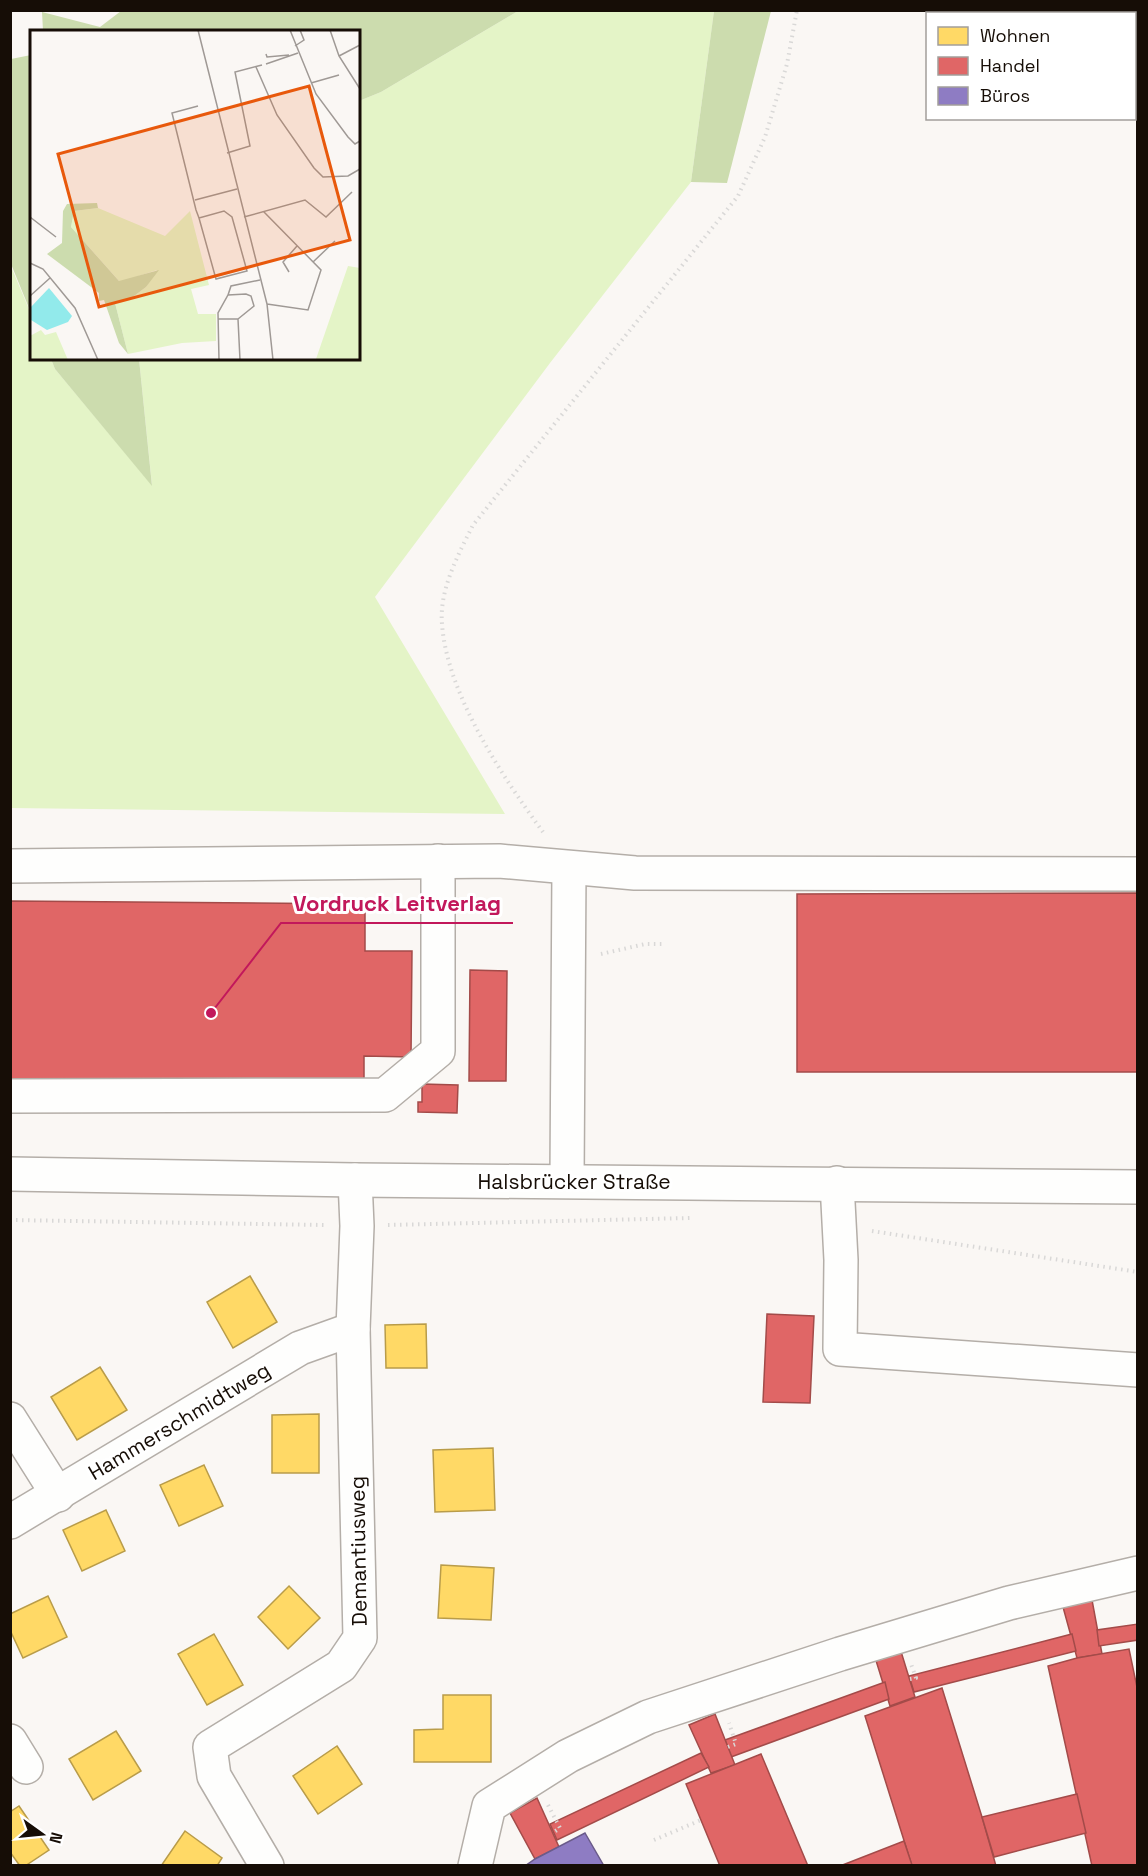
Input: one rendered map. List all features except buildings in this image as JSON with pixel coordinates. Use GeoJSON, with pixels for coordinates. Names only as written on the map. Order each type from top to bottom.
{"type":"FeatureCollection","features":[{"type":"Feature","properties":{"kind":"street"},"geometry":{"type":"LineString","coordinates":[[10,1096],[385,1095],[438,1051],[438,861]]}},
{"type":"Feature","properties":{"kind":"street"},"geometry":{"type":"LineString","coordinates":[[10,866],[500,861],[646,873],[1137,874]]}},
{"type":"Feature","properties":{"kind":"street"},"geometry":{"type":"LineString","coordinates":[[567,1181],[569,868]]}},
{"type":"Feature","properties":{"kind":"street","name":"Halsbrücker Straße"},"geometry":{"type":"LineString","coordinates":[[10,1174],[355,1180],[1137,1187]]}},
{"type":"Feature","properties":{"kind":"street","name":"Demantiusweg"},"geometry":{"type":"LineString","coordinates":[[267,1866],[214,1776],[210,1748],[341,1666],[360,1638],[353,1329],[357,1226],[355,1180]]}},
{"type":"Feature","properties":{"kind":"street"},"geometry":{"type":"LineString","coordinates":[[837,1183],[841,1260],[840,1349],[1137,1370]]}},
{"type":"Feature","properties":{"kind":"street","name":"Hammerschmidtweg"},"geometry":{"type":"LineString","coordinates":[[10,1522],[300,1348],[353,1329]]}},
{"type":"Feature","properties":{"kind":"street"},"geometry":{"type":"LineString","coordinates":[[10,1419],[58,1495]]}},
{"type":"Feature","properties":{"kind":"street"},"geometry":{"type":"LineString","coordinates":[[475,1866],[489,1806],[568,1756],[648,1717],[840,1654],[1009,1603],[1137,1573]]}},
{"type":"Feature","properties":{"kind":"path"},"geometry":{"type":"LineString","coordinates":[[569,868],[532,817],[489,750],[465,705],[448,661],[442,623],[445,591],[458,555],[473,525],[738,196],[765,137],[787,64],[797,10]]}},
{"type":"Feature","properties":{"kind":"path"},"geometry":{"type":"LineString","coordinates":[[568,961],[645,944],[663,944]]}},
{"type":"Feature","properties":{"kind":"path"},"geometry":{"type":"LineString","coordinates":[[838,1216],[865,1230],[1137,1272]]}},
{"type":"Feature","properties":{"kind":"path"},"geometry":{"type":"LineString","coordinates":[[10,1220],[357,1226],[697,1218]]}},
{"type":"Feature","properties":{"kind":"path"},"geometry":{"type":"LineString","coordinates":[[654,1840],[701,1820]]}},
{"type":"Feature","properties":{"kind":"green space"},"geometry":{"type":"Polygon","coordinates":[[[121,10],[518,11],[381,92],[360,101],[360,30],[43,30],[42,12],[100,27],[121,10]]]}},
{"type":"Feature","properties":{"kind":"green space"},"geometry":{"type":"Polygon","coordinates":[[[518,11],[714,11],[691,182],[550,363],[375,597],[505,814],[11,808],[10,264],[30,312],[30,360],[51,360],[55,369],[152,485],[139,360],[360,360],[360,101],[381,92],[518,11]]]}},
{"type":"Feature","properties":{"kind":"green space"},"geometry":{"type":"Polygon","coordinates":[[[714,11],[771,11],[727,183],[691,182],[714,11]]]}},
{"type":"Feature","properties":{"kind":"green space"},"geometry":{"type":"Polygon","coordinates":[[[30,55],[30,311],[11,264],[11,59],[30,55]]]}},
{"type":"Feature","properties":{"kind":"green space"},"geometry":{"type":"Polygon","coordinates":[[[51,360],[139,360],[152,486],[55,369],[51,360]]]}},
{"type":"Feature","properties":{"kind":"place","name":"Vordruck Leitverlag"},"geometry":{"type":"Point","coordinates":[211,1013]}}]}
